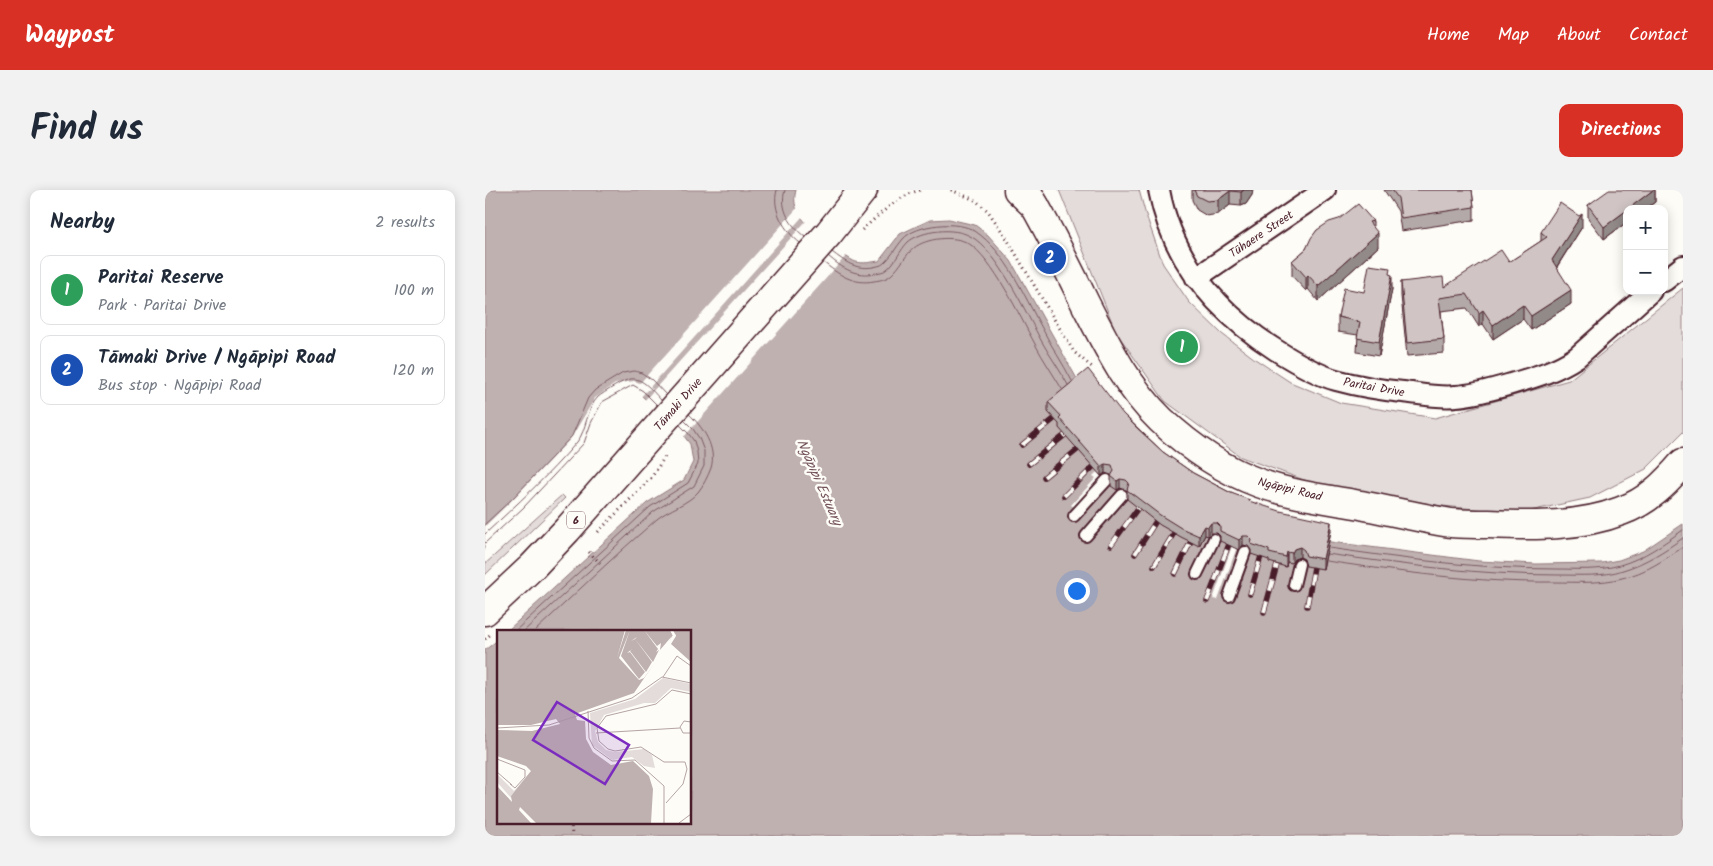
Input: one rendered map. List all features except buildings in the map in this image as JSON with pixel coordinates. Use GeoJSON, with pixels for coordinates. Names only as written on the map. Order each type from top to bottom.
{"type":"FeatureCollection","features":[{"type":"Feature","properties":{"kind":"main road","name":"6"},"geometry":{"type":"LineString","coordinates":[[857,198],[875,190]]}},
{"type":"Feature","properties":{"kind":"main road","name":"Ngāpipi Road"},"geometry":{"type":"LineString","coordinates":[[1027,195],[1112,357],[1146,404],[1161,420],[1207,456],[1258,482],[1305,495],[1453,523],[1549,525],[1597,519],[1622,511],[1648,498],[1683,463]]}},
{"type":"Feature","properties":{"kind":"main road","name":"Tāmaki Drive"},"geometry":{"type":"LineString","coordinates":[[485,611],[547,552],[829,233],[857,198]]}},
{"type":"Feature","properties":{"kind":"street","name":"Paritai Drive"},"geometry":{"type":"LineString","coordinates":[[1159,190],[1175,241],[1196,278],[1237,323],[1311,370],[1336,380],[1380,390],[1455,396],[1502,387],[1545,375],[1566,364],[1587,348],[1647,295]]}},
{"type":"Feature","properties":{"kind":"street","name":"Tūhaere Street"},"geometry":{"type":"LineString","coordinates":[[1196,278],[1325,190]]}},
{"type":"Feature","properties":{"kind":"street"},"geometry":{"type":"LineString","coordinates":[[1668,278],[1683,266]]}},
{"type":"Feature","properties":{"kind":"lane"},"geometry":{"type":"LineString","coordinates":[[1074,516],[1107,480]]}},
{"type":"Feature","properties":{"kind":"lane"},"geometry":{"type":"LineString","coordinates":[[1086,536],[1122,495]]}},
{"type":"Feature","properties":{"kind":"lane"},"geometry":{"type":"LineString","coordinates":[[1197,574],[1214,539]]}},
{"type":"Feature","properties":{"kind":"lane"},"geometry":{"type":"LineString","coordinates":[[1229,596],[1245,552]]}},
{"type":"Feature","properties":{"kind":"lane"},"geometry":{"type":"LineString","coordinates":[[1294,586],[1299,564]]}},
{"type":"Feature","properties":{"kind":"path"},"geometry":{"type":"LineString","coordinates":[[860,232],[904,197],[921,190]]}},
{"type":"Feature","properties":{"kind":"path"},"geometry":{"type":"LineString","coordinates":[[951,190],[975,200],[988,211],[1075,352]]}},
{"type":"Feature","properties":{"kind":"path"},"geometry":{"type":"LineString","coordinates":[[595,535],[651,478],[666,454]]}},
{"type":"Feature","properties":{"kind":"path"},"geometry":{"type":"LineString","coordinates":[[589,552],[600,563]]}},
{"type":"Feature","properties":{"kind":"shaded area"},"geometry":{"type":"Polygon","coordinates":[[[1059,190],[1139,190],[1163,264],[1189,302],[1222,334],[1290,382],[1341,403],[1435,418],[1569,380],[1683,288],[1683,432],[1646,469],[1590,498],[1520,513],[1442,506],[1315,484],[1241,457],[1165,401],[1116,332],[1059,190]]]}},
{"type":"Feature","properties":{"kind":"shaded area"},"geometry":{"type":"Polygon","coordinates":[[[562,495],[565,498],[485,575],[485,564],[562,495]]]}},
{"type":"Feature","properties":{"kind":"water","name":"Ngāpipi Estuary"},"geometry":{"type":"Polygon","coordinates":[[[485,190],[796,190],[796,206],[807,224],[824,240],[850,259],[862,263],[879,261],[900,234],[930,220],[949,219],[975,225],[988,235],[1011,261],[1095,411],[1119,437],[1307,539],[1479,561],[1536,564],[1602,563],[1619,560],[1643,551],[1683,524],[1683,836],[485,836],[485,650],[497,641],[497,824],[691,824],[691,630],[508,630],[647,503],[684,480],[693,462],[690,444],[641,395],[633,390],[605,406],[485,550],[485,190]]]}},
{"type":"Feature","properties":{"kind":"pier"},"geometry":{"type":"Polygon","coordinates":[[[799,206],[803,216],[650,387],[653,389],[647,390],[640,398],[633,393],[630,394],[607,408],[590,447],[542,499],[485,552],[485,526],[571,438],[595,398],[615,384],[634,381],[640,383],[799,206]]]}},
{"type":"Feature","properties":{"kind":"pier"},"geometry":{"type":"Polygon","coordinates":[[[807,220],[847,255],[683,438],[643,402],[807,220]]]}},
{"type":"Feature","properties":{"kind":"pier"},"geometry":{"type":"Polygon","coordinates":[[[1097,472],[1102,477],[1074,507],[1071,505],[1096,478],[1093,476],[1097,472]]]}},
{"type":"Feature","properties":{"kind":"pier"},"geometry":{"type":"Polygon","coordinates":[[[1232,546],[1237,547],[1218,600],[1213,599],[1232,546]]]}},
{"type":"Feature","properties":{"kind":"railway"},"geometry":{"type":"LineString","coordinates":[[1022,445],[1054,419]]}},
{"type":"Feature","properties":{"kind":"railway"},"geometry":{"type":"LineString","coordinates":[[1029,464],[1065,435]]}},
{"type":"Feature","properties":{"kind":"railway"},"geometry":{"type":"LineString","coordinates":[[1044,477],[1077,450]]}},
{"type":"Feature","properties":{"kind":"railway"},"geometry":{"type":"LineString","coordinates":[[1064,496],[1093,467]]}},
{"type":"Feature","properties":{"kind":"railway"},"geometry":{"type":"LineString","coordinates":[[1111,545],[1138,508]]}},
{"type":"Feature","properties":{"kind":"railway"},"geometry":{"type":"LineString","coordinates":[[1135,554],[1156,521]]}},
{"type":"Feature","properties":{"kind":"railway"},"geometry":{"type":"LineString","coordinates":[[1154,566],[1174,533]]}},
{"type":"Feature","properties":{"kind":"railway"},"geometry":{"type":"LineString","coordinates":[[1175,574],[1191,541]]}},
{"type":"Feature","properties":{"kind":"railway"},"geometry":{"type":"LineString","coordinates":[[1207,601],[1229,544]]}},
{"type":"Feature","properties":{"kind":"railway"},"geometry":{"type":"LineString","coordinates":[[1250,594],[1261,556]]}},
{"type":"Feature","properties":{"kind":"railway"},"geometry":{"type":"LineString","coordinates":[[1264,612],[1277,565]]}},
{"type":"Feature","properties":{"kind":"railway"},"geometry":{"type":"LineString","coordinates":[[1307,606],[1314,567]]}},
{"type":"Feature","properties":{"kind":"place","name":"Tāmaki Drive / Ngāpipi Road"},"geometry":{"type":"Point","coordinates":[1050,258]}},
{"type":"Feature","properties":{"kind":"place","name":"Paritai Reserve"},"geometry":{"type":"Point","coordinates":[1182,347]}}]}
